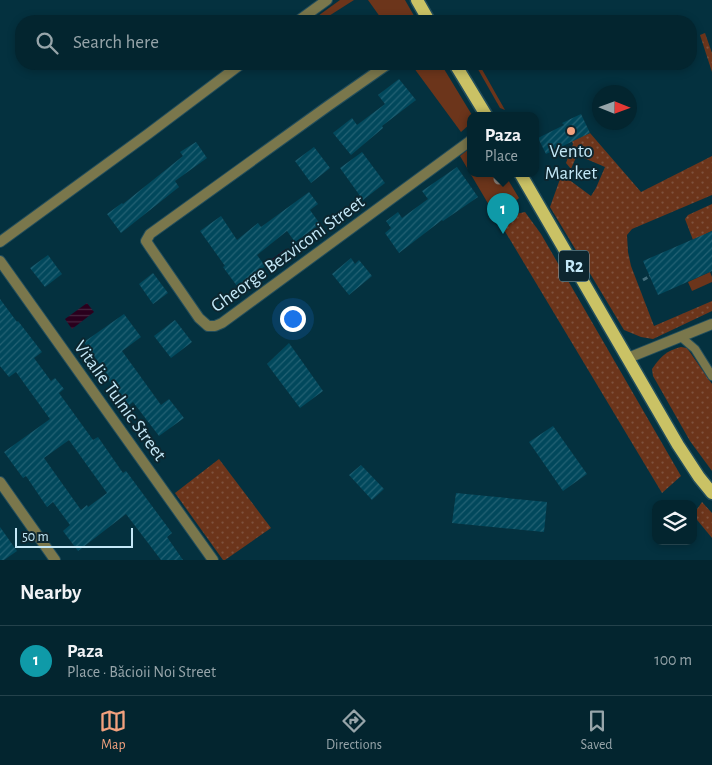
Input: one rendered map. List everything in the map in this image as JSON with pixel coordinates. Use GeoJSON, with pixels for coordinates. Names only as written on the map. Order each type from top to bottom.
{"type":"FeatureCollection","features":[{"type":"Feature","properties":{"kind":"main road"},"geometry":{"type":"LineString","coordinates":[[417,0],[426,15]]}},
{"type":"Feature","properties":{"kind":"main road"},"geometry":{"type":"LineString","coordinates":[[459,70],[484,112]]}},
{"type":"Feature","properties":{"kind":"main road","name":"R2"},"geometry":{"type":"LineString","coordinates":[[522,177],[678,445],[712,493]]}},
{"type":"Feature","properties":{"kind":"street"},"geometry":{"type":"LineString","coordinates":[[306,15],[327,0]]}},
{"type":"Feature","properties":{"kind":"street"},"geometry":{"type":"LineString","coordinates":[[0,242],[233,70]]}},
{"type":"Feature","properties":{"kind":"street","name":"Gheorge Bezviconi Street"},"geometry":{"type":"LineString","coordinates":[[379,70],[150,234],[146,241],[199,318],[208,326],[222,323],[467,142]]}},
{"type":"Feature","properties":{"kind":"street","name":"Vitalie Tulnic Street"},"geometry":{"type":"LineString","coordinates":[[0,260],[213,560]]}},
{"type":"Feature","properties":{"kind":"street"},"geometry":{"type":"LineString","coordinates":[[628,358],[712,324]]}},
{"type":"Feature","properties":{"kind":"street"},"geometry":{"type":"LineString","coordinates":[[0,482],[55,560]]}},
{"type":"Feature","properties":{"kind":"lane"},"geometry":{"type":"LineString","coordinates":[[681,337],[694,350],[712,376]]}},
{"type":"Feature","properties":{"kind":"path"},"geometry":{"type":"LineString","coordinates":[[643,280],[650,276]]}},
{"type":"Feature","properties":{"kind":"shaded area"},"geometry":{"type":"Polygon","coordinates":[[[340,0],[354,0],[330,15],[319,15],[340,0]]]}},
{"type":"Feature","properties":{"kind":"shaded area"},"geometry":{"type":"Polygon","coordinates":[[[368,0],[405,0],[414,15],[379,15],[368,0]]]}},
{"type":"Feature","properties":{"kind":"shaded area"},"geometry":{"type":"Polygon","coordinates":[[[705,33],[712,53],[712,72],[700,35],[705,33]]]}},
{"type":"Feature","properties":{"kind":"shaded area"},"geometry":{"type":"Polygon","coordinates":[[[415,70],[445,70],[470,112],[467,112],[467,127],[461,132],[415,70]]]}},
{"type":"Feature","properties":{"kind":"shaded area"},"geometry":{"type":"Polygon","coordinates":[[[478,70],[482,70],[505,110],[500,108],[478,70]]]}},
{"type":"Feature","properties":{"kind":"shaded area"},"geometry":{"type":"Polygon","coordinates":[[[590,133],[641,192],[712,156],[712,195],[632,229],[627,235],[631,266],[654,326],[712,301],[712,311],[653,339],[641,337],[624,330],[550,207],[560,179],[564,176],[591,196],[596,188],[605,167],[577,155],[571,169],[566,163],[573,144],[572,141],[590,133]]]}},
{"type":"Feature","properties":{"kind":"shaded area"},"geometry":{"type":"Polygon","coordinates":[[[467,150],[467,168],[460,156],[467,150]]]}},
{"type":"Feature","properties":{"kind":"shaded area"},"geometry":{"type":"Polygon","coordinates":[[[472,177],[506,177],[519,198],[496,217],[472,177]]]}},
{"type":"Feature","properties":{"kind":"shaded area"},"geometry":{"type":"Polygon","coordinates":[[[712,204],[712,231],[693,240],[685,219],[688,215],[712,204]]]}},
{"type":"Feature","properties":{"kind":"shaded area"},"geometry":{"type":"Polygon","coordinates":[[[525,212],[541,234],[681,476],[662,493],[503,228],[516,214],[525,212]]]}},
{"type":"Feature","properties":{"kind":"shaded area"},"geometry":{"type":"Polygon","coordinates":[[[286,249],[291,256],[273,269],[268,262],[286,249]]]}},
{"type":"Feature","properties":{"kind":"shaded area"},"geometry":{"type":"Polygon","coordinates":[[[710,272],[712,282],[692,291],[688,282],[710,272]]]}},
{"type":"Feature","properties":{"kind":"shaded area"},"geometry":{"type":"Polygon","coordinates":[[[87,303],[94,312],[72,329],[65,319],[87,303]]]}},
{"type":"Feature","properties":{"kind":"shaded area"},"geometry":{"type":"Polygon","coordinates":[[[681,347],[687,348],[712,384],[712,471],[690,441],[653,376],[652,369],[661,357],[671,350],[681,347]]]}},
{"type":"Feature","properties":{"kind":"shaded area"},"geometry":{"type":"Polygon","coordinates":[[[219,459],[271,528],[225,560],[223,560],[175,493],[219,459]]]}},
{"type":"Feature","properties":{"kind":"shaded area"},"geometry":{"type":"Polygon","coordinates":[[[702,502],[712,513],[712,538],[697,520],[697,509],[702,502]]]}},
{"type":"Feature","properties":{"kind":"building"},"geometry":{"type":"Polygon","coordinates":[[[399,79],[416,100],[382,126],[383,128],[351,155],[333,133],[352,118],[357,125],[385,104],[378,95],[399,79]]]}},
{"type":"Feature","properties":{"kind":"building"},"geometry":{"type":"Polygon","coordinates":[[[581,114],[590,133],[546,154],[539,138],[564,125],[562,123],[581,114]]]}},
{"type":"Feature","properties":{"kind":"building"},"geometry":{"type":"Polygon","coordinates":[[[196,142],[207,158],[175,181],[179,187],[121,233],[107,214],[123,204],[183,156],[180,152],[196,142]]]}},
{"type":"Feature","properties":{"kind":"building"},"geometry":{"type":"Polygon","coordinates":[[[314,147],[330,168],[311,183],[295,161],[314,147]]]}},
{"type":"Feature","properties":{"kind":"building"},"geometry":{"type":"Polygon","coordinates":[[[362,152],[385,183],[363,200],[340,168],[362,152]]]}},
{"type":"Feature","properties":{"kind":"building"},"geometry":{"type":"Polygon","coordinates":[[[457,167],[478,197],[442,220],[399,253],[385,233],[391,228],[386,221],[398,212],[402,218],[428,199],[422,191],[457,167]]]}},
{"type":"Feature","properties":{"kind":"building"},"geometry":{"type":"Polygon","coordinates":[[[309,192],[318,204],[310,210],[320,224],[295,242],[287,231],[257,255],[265,266],[237,286],[200,231],[221,216],[237,240],[258,223],[261,227],[309,192]]]}},
{"type":"Feature","properties":{"kind":"building"},"geometry":{"type":"Polygon","coordinates":[[[712,231],[712,271],[658,295],[643,261],[712,231]]]}},
{"type":"Feature","properties":{"kind":"building"},"geometry":{"type":"Polygon","coordinates":[[[48,255],[62,274],[45,287],[30,268],[48,255]]]}},
{"type":"Feature","properties":{"kind":"building"},"geometry":{"type":"Polygon","coordinates":[[[351,258],[355,264],[359,260],[372,276],[349,295],[332,274],[351,258]]]}},
{"type":"Feature","properties":{"kind":"building"},"geometry":{"type":"Polygon","coordinates":[[[153,273],[168,293],[153,304],[139,284],[153,273]]]}},
{"type":"Feature","properties":{"kind":"building"},"geometry":{"type":"Polygon","coordinates":[[[0,299],[42,352],[34,358],[51,381],[55,378],[64,389],[59,393],[93,440],[98,437],[123,473],[126,471],[172,533],[167,537],[183,560],[161,560],[126,514],[78,551],[63,531],[70,525],[53,502],[47,507],[26,476],[23,478],[4,452],[50,419],[16,372],[9,377],[0,366],[0,299]],[[69,440],[44,458],[81,510],[107,493],[69,440]]]}},
{"type":"Feature","properties":{"kind":"building"},"geometry":{"type":"Polygon","coordinates":[[[124,314],[141,337],[122,351],[161,405],[169,399],[184,418],[159,436],[133,402],[127,407],[108,379],[110,378],[84,342],[124,314]]]}},
{"type":"Feature","properties":{"kind":"building"},"geometry":{"type":"Polygon","coordinates":[[[175,320],[192,342],[171,358],[154,336],[175,320]]]}},
{"type":"Feature","properties":{"kind":"building"},"geometry":{"type":"Polygon","coordinates":[[[289,343],[323,391],[300,408],[267,364],[289,343]]]}},
{"type":"Feature","properties":{"kind":"building"},"geometry":{"type":"Polygon","coordinates":[[[553,426],[587,474],[563,491],[529,442],[553,426]]]}},
{"type":"Feature","properties":{"kind":"building"},"geometry":{"type":"Polygon","coordinates":[[[361,465],[384,489],[372,500],[349,475],[361,465]]]}},
{"type":"Feature","properties":{"kind":"building"},"geometry":{"type":"Polygon","coordinates":[[[456,493],[547,502],[544,532],[452,523],[456,493]]]}},
{"type":"Feature","properties":{"kind":"building"},"geometry":{"type":"Polygon","coordinates":[[[0,527],[17,551],[4,560],[0,560],[0,527]]]}},
{"type":"Feature","properties":{"kind":"place","name":"Vento Market"},"geometry":{"type":"Point","coordinates":[571,131]}},
{"type":"Feature","properties":{"kind":"place","name":"Paza"},"geometry":{"type":"Point","coordinates":[503,234]}}]}
